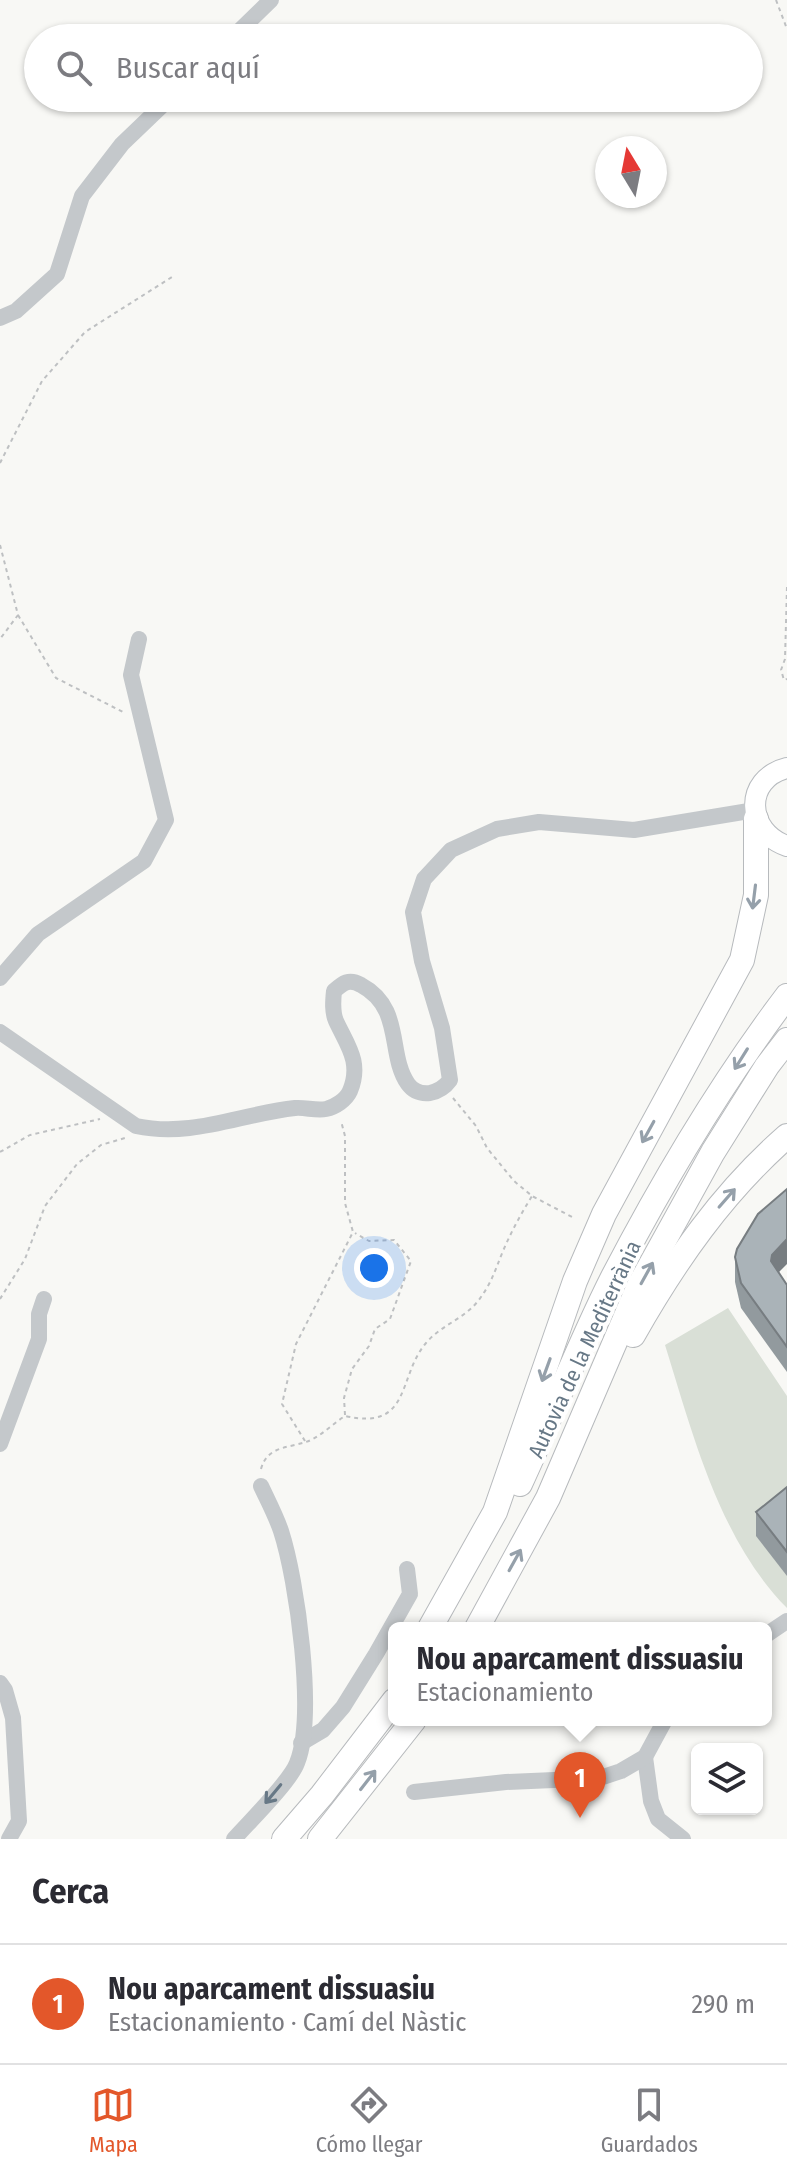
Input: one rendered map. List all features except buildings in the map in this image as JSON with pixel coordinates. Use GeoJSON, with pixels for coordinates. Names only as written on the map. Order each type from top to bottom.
{"type":"FeatureCollection","features":[{"type":"Feature","properties":{"kind":"highway"},"geometry":{"type":"LineString","coordinates":[[433,1622],[495,1512],[575,1281],[604,1214],[742,960],[756,895],[756,814]]}},
{"type":"Feature","properties":{"kind":"highway","name":"Autovia de la Mediterrània"},"geometry":{"type":"LineString","coordinates":[[447,1622],[504,1518],[613,1278],[703,1121],[750,1045],[787,996]]}},
{"type":"Feature","properties":{"kind":"highway","name":"Autovia de la Mediterrània"},"geometry":{"type":"LineString","coordinates":[[480,1622],[525,1542],[639,1286],[713,1152],[787,1040]]}},
{"type":"Feature","properties":{"kind":"highway"},"geometry":{"type":"LineString","coordinates":[[577,1430],[598,1405],[627,1345],[669,1272],[722,1203],[787,1136]]}},
{"type":"Feature","properties":{"kind":"highway"},"geometry":{"type":"LineString","coordinates":[[322,1795],[388,1691]]}},
{"type":"Feature","properties":{"kind":"highway"},"geometry":{"type":"LineString","coordinates":[[284,1839],[388,1709]]}},
{"type":"Feature","properties":{"kind":"highway"},"geometry":{"type":"LineString","coordinates":[[320,1839],[409,1726]]}},
{"type":"Feature","properties":{"kind":"main road"},"geometry":{"type":"LineString","coordinates":[[784,765],[761,786],[756,814],[763,831],[773,841],[787,846]]}},
{"type":"Feature","properties":{"kind":"street"},"geometry":{"type":"LineString","coordinates":[[246,24],[271,0]]}},
{"type":"Feature","properties":{"kind":"street"},"geometry":{"type":"LineString","coordinates":[[0,318],[16,311],[57,274],[82,196],[122,144],[155,112]]}},
{"type":"Feature","properties":{"kind":"street"},"geometry":{"type":"LineString","coordinates":[[0,978],[38,934],[144,861],[166,820],[131,675],[139,639]]}},
{"type":"Feature","properties":{"kind":"street"},"geometry":{"type":"LineString","coordinates":[[0,1032],[117,1115],[158,1131],[187,1130],[295,1108],[325,1109],[341,1102],[350,1091],[353,1051],[335,1019],[332,1005],[334,991],[344,982],[355,981],[378,999],[396,1036],[402,1071],[409,1086],[420,1093],[432,1093],[445,1088],[450,1080],[448,1057],[422,961],[413,912],[424,879],[451,850],[497,829],[539,822],[634,830],[756,814]]}},
{"type":"Feature","properties":{"kind":"street"},"geometry":{"type":"LineString","coordinates":[[0,1444],[39,1339],[39,1314],[44,1299]]}},
{"type":"Feature","properties":{"kind":"street"},"geometry":{"type":"LineString","coordinates":[[234,1839],[297,1764],[304,1710],[304,1671],[294,1587],[280,1529],[261,1486]]}},
{"type":"Feature","properties":{"kind":"street"},"geometry":{"type":"LineString","coordinates":[[394,1622],[410,1594],[407,1569]]}},
{"type":"Feature","properties":{"kind":"street"},"geometry":{"type":"LineString","coordinates":[[301,1743],[323,1730],[343,1707],[388,1633]]}},
{"type":"Feature","properties":{"kind":"street"},"geometry":{"type":"LineString","coordinates":[[0,1683],[13,1718],[19,1821],[9,1839]]}},
{"type":"Feature","properties":{"kind":"street"},"geometry":{"type":"LineString","coordinates":[[414,1792],[506,1782],[600,1778],[621,1771],[645,1757],[662,1726]]}},
{"type":"Feature","properties":{"kind":"street"},"geometry":{"type":"LineString","coordinates":[[645,1757],[651,1801],[658,1819],[683,1839]]}},
{"type":"Feature","properties":{"kind":"path"},"geometry":{"type":"LineString","coordinates":[[776,0],[787,29]]}},
{"type":"Feature","properties":{"kind":"path"},"geometry":{"type":"LineString","coordinates":[[0,463],[42,381],[85,332],[172,277]]}},
{"type":"Feature","properties":{"kind":"path"},"geometry":{"type":"LineString","coordinates":[[0,545],[2,569],[18,615],[56,678],[142,722]]}},
{"type":"Feature","properties":{"kind":"path"},"geometry":{"type":"LineString","coordinates":[[787,587],[785,659],[781,670],[784,680],[787,679]]}},
{"type":"Feature","properties":{"kind":"path"},"geometry":{"type":"LineString","coordinates":[[0,639],[18,615]]}},
{"type":"Feature","properties":{"kind":"path"},"geometry":{"type":"LineString","coordinates":[[445,1088],[476,1126],[497,1163],[532,1196],[574,1218]]}},
{"type":"Feature","properties":{"kind":"path"},"geometry":{"type":"LineString","coordinates":[[305,1441],[282,1404],[284,1388],[296,1344],[353,1232],[345,1203],[345,1136],[336,1104]]}},
{"type":"Feature","properties":{"kind":"path"},"geometry":{"type":"LineString","coordinates":[[0,1152],[30,1135],[117,1115]]}},
{"type":"Feature","properties":{"kind":"path"},"geometry":{"type":"LineString","coordinates":[[0,1299],[25,1259],[45,1206],[77,1164],[101,1145],[129,1137],[144,1128]]}},
{"type":"Feature","properties":{"kind":"path"},"geometry":{"type":"LineString","coordinates":[[261,1486],[263,1460],[276,1449],[305,1441],[345,1416],[359,1419],[387,1414],[399,1400],[423,1346],[435,1333],[461,1318],[494,1279],[510,1234],[532,1196]]}},
{"type":"Feature","properties":{"kind":"path"},"geometry":{"type":"LineString","coordinates":[[345,1416],[344,1398],[352,1369],[369,1346],[375,1329],[390,1319],[411,1261],[394,1240],[369,1241],[353,1232]]}},
{"type":"Feature","properties":{"kind":"shaded area"},"geometry":{"type":"Polygon","coordinates":[[[728,1308],[787,1396],[787,1608],[764,1581],[726,1519],[698,1450],[665,1345],[728,1308]]]}},
{"type":"Feature","properties":{"kind":"place","name":"Nou aparcament dissuasiu"},"geometry":{"type":"Point","coordinates":[580,1818]}}]}
